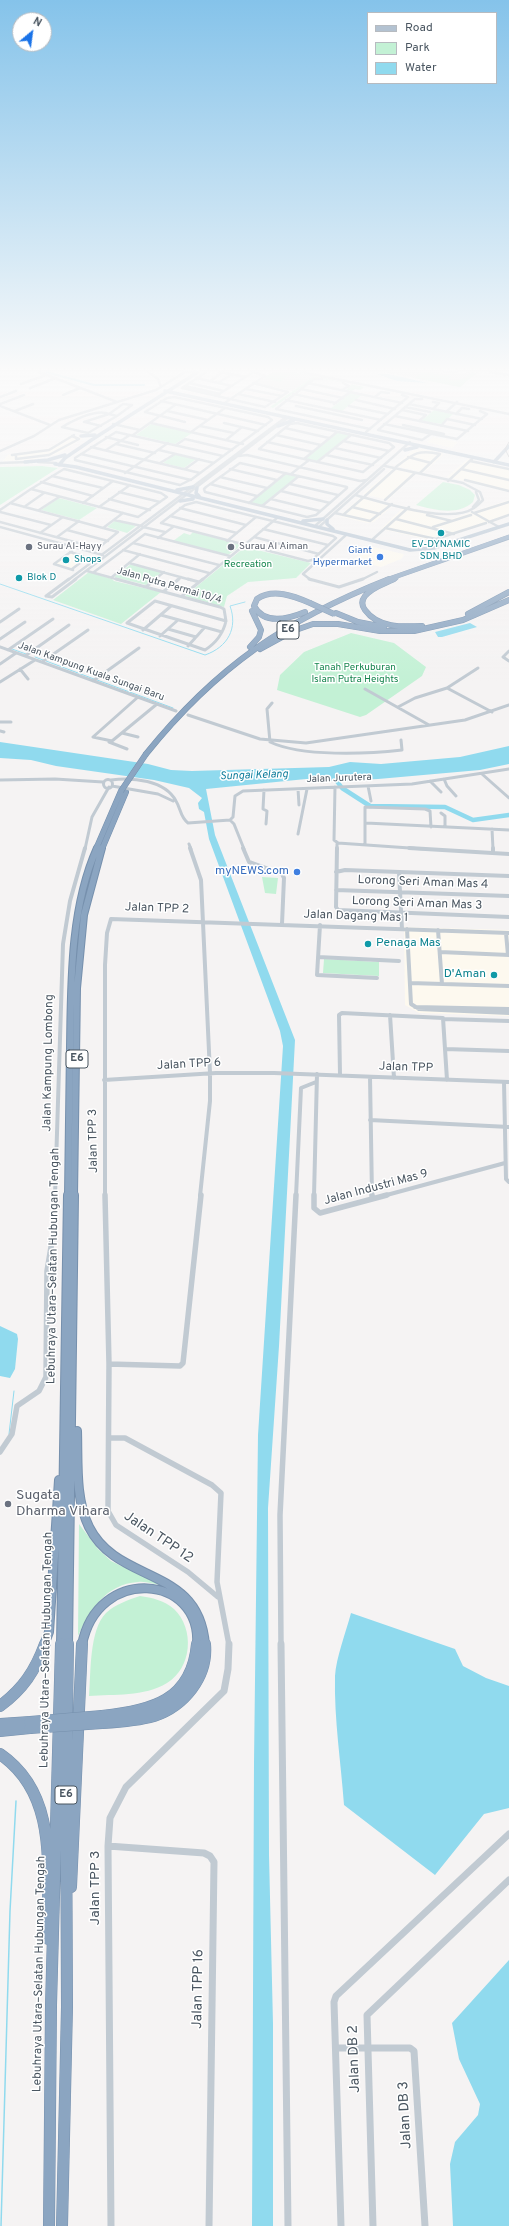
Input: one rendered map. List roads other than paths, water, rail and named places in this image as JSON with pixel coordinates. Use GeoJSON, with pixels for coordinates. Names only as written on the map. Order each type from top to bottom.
{"type":"FeatureCollection","features":[{"type":"Feature","properties":{"kind":"highway","name":"Lebuhraya Utara–Selatan Hubungan Tengah"},"geometry":{"type":"LineString","coordinates":[[148,754],[208,690],[260,648],[318,612],[400,576],[509,538]]}},
{"type":"Feature","properties":{"kind":"highway","name":"Lebuhraya Utara–Selatan Hubungan Tengah"},"geometry":{"type":"LineString","coordinates":[[62,2226],[67,2007],[66,1785],[71,985],[78,915],[92,858],[124,792],[148,754],[177,716],[236,661],[269,638],[315,611],[384,579],[509,538]]}},
{"type":"Feature","properties":{"kind":"highway"},"geometry":{"type":"LineString","coordinates":[[400,576],[366,595],[362,602],[364,609],[372,618],[385,624],[403,626],[432,626]]}},
{"type":"Feature","properties":{"kind":"highway"},"geometry":{"type":"LineString","coordinates":[[311,602],[291,595],[274,594],[260,598],[254,606],[257,612],[266,617],[291,617],[348,591],[384,579]]}},
{"type":"Feature","properties":{"kind":"highway"},"geometry":{"type":"LineString","coordinates":[[236,661],[259,638],[262,633],[260,624],[250,608],[253,600],[265,594],[278,592],[293,594],[356,623],[375,628],[422,630]]}},
{"type":"Feature","properties":{"kind":"highway"},"geometry":{"type":"LineString","coordinates":[[335,614],[376,626],[404,628],[432,626],[458,619],[509,592]]}},
{"type":"Feature","properties":{"kind":"highway"},"geometry":{"type":"LineString","coordinates":[[260,648],[299,628],[318,623],[333,623],[382,632],[422,630],[460,622],[509,600]]}},
{"type":"Feature","properties":{"kind":"highway","name":"Lebuhraya Utara–Selatan Hubungan Tengah"},"geometry":{"type":"LineString","coordinates":[[49,2226],[50,2005],[69,1364]]}},
{"type":"Feature","properties":{"kind":"highway"},"geometry":{"type":"LineString","coordinates":[[0,1706],[14,1696],[36,1668],[49,1632],[69,1364]]}},
{"type":"Feature","properties":{"kind":"highway"},"geometry":{"type":"LineString","coordinates":[[0,1724],[30,1725],[152,1716],[178,1704],[200,1674],[204,1660],[206,1637],[199,1613],[185,1595],[176,1587],[110,1552],[92,1534],[86,1522],[81,1506],[69,1364]]}},
{"type":"Feature","properties":{"kind":"highway"},"geometry":{"type":"LineString","coordinates":[[67,2007],[80,1657],[85,1630],[102,1604],[121,1592],[134,1588],[145,1588],[161,1591],[174,1597],[184,1606],[191,1618],[197,1639],[195,1661],[187,1680],[173,1696],[153,1708],[102,1720]]}},
{"type":"Feature","properties":{"kind":"highway"},"geometry":{"type":"LineString","coordinates":[[0,1731],[30,1725]]}},
{"type":"Feature","properties":{"kind":"highway"},"geometry":{"type":"LineString","coordinates":[[0,1754],[19,1769],[32,1787],[43,1822],[50,2005]]}},
{"type":"Feature","properties":{"kind":"main road"},"geometry":{"type":"LineString","coordinates":[[106,476],[186,494],[346,535],[403,548],[420,550],[440,546],[509,522]]}},
{"type":"Feature","properties":{"kind":"main road"},"geometry":{"type":"LineString","coordinates":[[121,476],[177,490],[186,494]]}},
{"type":"Feature","properties":{"kind":"main road"},"geometry":{"type":"LineString","coordinates":[[177,490],[195,488],[196,493],[200,498]]}},
{"type":"Feature","properties":{"kind":"main road"},"geometry":{"type":"LineString","coordinates":[[169,491],[175,494],[176,500]]}},
{"type":"Feature","properties":{"kind":"main road"},"geometry":{"type":"LineString","coordinates":[[180,501],[200,498],[302,521],[328,530]]}},
{"type":"Feature","properties":{"kind":"main road"},"geometry":{"type":"LineString","coordinates":[[302,521],[325,519],[327,524],[333,529]]}},
{"type":"Feature","properties":{"kind":"main road"},"geometry":{"type":"LineString","coordinates":[[306,525],[333,529],[405,547],[423,548],[495,527]]}},
{"type":"Feature","properties":{"kind":"street"},"geometry":{"type":"LineString","coordinates":[[0,511],[52,476],[103,488]]}},
{"type":"Feature","properties":{"kind":"street"},"geometry":{"type":"LineString","coordinates":[[31,489],[139,517],[167,497],[166,495],[92,476]]}},
{"type":"Feature","properties":{"kind":"street"},"geometry":{"type":"LineString","coordinates":[[138,476],[176,485],[182,485],[196,476]]}},
{"type":"Feature","properties":{"kind":"street"},"geometry":{"type":"LineString","coordinates":[[174,476],[191,480]]}},
{"type":"Feature","properties":{"kind":"street"},"geometry":{"type":"LineString","coordinates":[[195,488],[208,476]]}},
{"type":"Feature","properties":{"kind":"street"},"geometry":{"type":"LineString","coordinates":[[108,550],[103,557],[94,561],[46,596],[52,597],[176,500],[211,476]]}},
{"type":"Feature","properties":{"kind":"street"},"geometry":{"type":"LineString","coordinates":[[259,476],[277,480]]}},
{"type":"Feature","properties":{"kind":"street"},"geometry":{"type":"LineString","coordinates":[[249,503],[282,476]]}},
{"type":"Feature","properties":{"kind":"street"},"geometry":{"type":"LineString","coordinates":[[262,506],[299,476],[347,487],[330,503],[311,517],[305,517],[206,492],[204,489],[220,477],[267,488]]}},
{"type":"Feature","properties":{"kind":"street"},"geometry":{"type":"LineString","coordinates":[[336,476],[361,482],[371,476]]}},
{"type":"Feature","properties":{"kind":"street"},"geometry":{"type":"LineString","coordinates":[[318,526],[345,499],[375,476]]}},
{"type":"Feature","properties":{"kind":"street"},"geometry":{"type":"LineString","coordinates":[[343,515],[385,476]]}},
{"type":"Feature","properties":{"kind":"street"},"geometry":{"type":"LineString","coordinates":[[385,500],[413,476]]}},
{"type":"Feature","properties":{"kind":"street"},"geometry":{"type":"LineString","coordinates":[[435,476],[509,491]]}},
{"type":"Feature","properties":{"kind":"street"},"geometry":{"type":"LineString","coordinates":[[449,479],[453,476]]}},
{"type":"Feature","properties":{"kind":"street"},"geometry":{"type":"LineString","coordinates":[[491,476],[509,480]]}},
{"type":"Feature","properties":{"kind":"street"},"geometry":{"type":"LineString","coordinates":[[432,528],[452,521],[469,512],[482,502],[483,498],[480,492],[468,484],[449,479]]}},
{"type":"Feature","properties":{"kind":"street"},"geometry":{"type":"LineString","coordinates":[[83,503],[113,481]]}},
{"type":"Feature","properties":{"kind":"street"},"geometry":{"type":"LineString","coordinates":[[41,482],[93,496]]}},
{"type":"Feature","properties":{"kind":"street"},"geometry":{"type":"LineString","coordinates":[[325,519],[335,513],[355,494],[359,489],[361,482]]}},
{"type":"Feature","properties":{"kind":"street"},"geometry":{"type":"LineString","coordinates":[[210,484],[257,496]]}},
{"type":"Feature","properties":{"kind":"street"},"geometry":{"type":"LineString","coordinates":[[290,484],[338,495]]}},
{"type":"Feature","properties":{"kind":"street"},"geometry":{"type":"LineString","coordinates":[[99,507],[130,485]]}},
{"type":"Feature","properties":{"kind":"street"},"geometry":{"type":"LineString","coordinates":[[359,489],[362,497]]}},
{"type":"Feature","properties":{"kind":"street"},"geometry":{"type":"LineString","coordinates":[[281,491],[330,503]]}},
{"type":"Feature","properties":{"kind":"street"},"geometry":{"type":"LineString","coordinates":[[120,492],[160,502]]}},
{"type":"Feature","properties":{"kind":"street"},"geometry":{"type":"LineString","coordinates":[[24,506],[44,493]]}},
{"type":"Feature","properties":{"kind":"street"},"geometry":{"type":"LineString","coordinates":[[0,528],[92,554],[108,550],[152,522],[180,501],[186,494]]}},
{"type":"Feature","properties":{"kind":"street"},"geometry":{"type":"LineString","coordinates":[[345,499],[355,494],[390,505],[441,514],[469,512],[509,502]]}},
{"type":"Feature","properties":{"kind":"street"},"geometry":{"type":"LineString","coordinates":[[39,510],[59,497]]}},
{"type":"Feature","properties":{"kind":"street"},"geometry":{"type":"LineString","coordinates":[[350,499],[362,497],[385,500],[452,521]]}},
{"type":"Feature","properties":{"kind":"street"},"geometry":{"type":"LineString","coordinates":[[271,498],[320,511]]}},
{"type":"Feature","properties":{"kind":"street"},"geometry":{"type":"LineString","coordinates":[[109,500],[149,511]]}},
{"type":"Feature","properties":{"kind":"street"},"geometry":{"type":"LineString","coordinates":[[196,502],[336,537],[314,559],[307,561],[173,527],[162,522],[170,516],[187,503],[196,502]]}},
{"type":"Feature","properties":{"kind":"street"},"geometry":{"type":"LineString","coordinates":[[0,522],[92,547],[108,541],[118,532],[10,503]]}},
{"type":"Feature","properties":{"kind":"street"},"geometry":{"type":"LineString","coordinates":[[335,513],[370,521],[390,505]]}},
{"type":"Feature","properties":{"kind":"street"},"geometry":{"type":"LineString","coordinates":[[352,507],[380,514]]}},
{"type":"Feature","properties":{"kind":"street"},"geometry":{"type":"LineString","coordinates":[[180,508],[246,525]]}},
{"type":"Feature","properties":{"kind":"street"},"geometry":{"type":"LineString","coordinates":[[373,538],[408,508]]}},
{"type":"Feature","properties":{"kind":"street"},"geometry":{"type":"LineString","coordinates":[[0,511],[51,525]]}},
{"type":"Feature","properties":{"kind":"street"},"geometry":{"type":"LineString","coordinates":[[469,512],[495,527]]}},
{"type":"Feature","properties":{"kind":"street"},"geometry":{"type":"LineString","coordinates":[[104,528],[123,513]]}},
{"type":"Feature","properties":{"kind":"street"},"geometry":{"type":"LineString","coordinates":[[385,528],[434,539],[454,534],[509,515]]}},
{"type":"Feature","properties":{"kind":"street"},"geometry":{"type":"LineString","coordinates":[[170,516],[237,533]]}},
{"type":"Feature","properties":{"kind":"street"},"geometry":{"type":"LineString","coordinates":[[40,532],[63,517]]}},
{"type":"Feature","properties":{"kind":"street"},"geometry":{"type":"LineString","coordinates":[[227,540],[256,517]]}},
{"type":"Feature","properties":{"kind":"street"},"geometry":{"type":"LineString","coordinates":[[182,596],[277,518]]}},
{"type":"Feature","properties":{"kind":"street"},"geometry":{"type":"LineString","coordinates":[[396,519],[454,534]]}},
{"type":"Feature","properties":{"kind":"street"},"geometry":{"type":"LineString","coordinates":[[114,520],[165,532]]}},
{"type":"Feature","properties":{"kind":"street"},"geometry":{"type":"LineString","coordinates":[[56,537],[79,521]]}},
{"type":"Feature","properties":{"kind":"street"},"geometry":{"type":"LineString","coordinates":[[142,527],[152,522]]}},
{"type":"Feature","properties":{"kind":"street"},"geometry":{"type":"LineString","coordinates":[[158,538],[173,527]]}},
{"type":"Feature","properties":{"kind":"street"},"geometry":{"type":"LineString","coordinates":[[0,528],[103,557]]}},
{"type":"Feature","properties":{"kind":"street"},"geometry":{"type":"LineString","coordinates":[[263,529],[328,545]]}},
{"type":"Feature","properties":{"kind":"street"},"geometry":{"type":"LineString","coordinates":[[67,530],[108,541]]}},
{"type":"Feature","properties":{"kind":"street"},"geometry":{"type":"LineString","coordinates":[[94,572],[146,534],[230,556]]}},
{"type":"Feature","properties":{"kind":"street"},"geometry":{"type":"LineString","coordinates":[[346,535],[303,574],[304,577],[310,581],[340,588],[377,572]]}},
{"type":"Feature","properties":{"kind":"street"},"geometry":{"type":"LineString","coordinates":[[254,537],[319,554]]}},
{"type":"Feature","properties":{"kind":"street"},"geometry":{"type":"LineString","coordinates":[[133,543],[219,565]]}},
{"type":"Feature","properties":{"kind":"street"},"geometry":{"type":"LineString","coordinates":[[74,550],[54,564],[80,572]]}},
{"type":"Feature","properties":{"kind":"street"},"geometry":{"type":"LineString","coordinates":[[123,550],[209,573]]}},
{"type":"Feature","properties":{"kind":"street"},"geometry":{"type":"LineString","coordinates":[[70,552],[83,556],[84,560],[72,569]]}},
{"type":"Feature","properties":{"kind":"street"},"geometry":{"type":"LineString","coordinates":[[92,554],[94,561]]}},
{"type":"Feature","properties":{"kind":"street"},"geometry":{"type":"LineString","coordinates":[[112,577],[140,554]]}},
{"type":"Feature","properties":{"kind":"street"},"geometry":{"type":"LineString","coordinates":[[129,563],[199,582]]}},
{"type":"Feature","properties":{"kind":"street","name":"Jalan Putra Permai 10/4"},"geometry":{"type":"LineString","coordinates":[[87,571],[147,586],[222,608],[226,615],[226,621],[222,632]]}},
{"type":"Feature","properties":{"kind":"street"},"geometry":{"type":"LineString","coordinates":[[147,586],[164,572]]}},
{"type":"Feature","properties":{"kind":"street"},"geometry":{"type":"LineString","coordinates":[[164,591],[181,577]]}},
{"type":"Feature","properties":{"kind":"street"},"geometry":{"type":"LineString","coordinates":[[161,615],[222,632],[208,648],[202,650],[127,624],[155,601],[226,621]]}},
{"type":"Feature","properties":{"kind":"street"},"geometry":{"type":"LineString","coordinates":[[143,630],[171,606]]}},
{"type":"Feature","properties":{"kind":"street"},"geometry":{"type":"LineString","coordinates":[[0,622],[19,609]]}},
{"type":"Feature","properties":{"kind":"street"},"geometry":{"type":"LineString","coordinates":[[8,650],[53,620]]}},
{"type":"Feature","properties":{"kind":"street"},"geometry":{"type":"LineString","coordinates":[[160,636],[178,620]]}},
{"type":"Feature","properties":{"kind":"street"},"geometry":{"type":"LineString","coordinates":[[0,639],[24,622]]}},
{"type":"Feature","properties":{"kind":"street"},"geometry":{"type":"LineString","coordinates":[[25,656],[69,625]]}},
{"type":"Feature","properties":{"kind":"street"},"geometry":{"type":"LineString","coordinates":[[188,646],[204,627]]}},
{"type":"Feature","properties":{"kind":"street"},"geometry":{"type":"LineString","coordinates":[[168,629],[196,637]]}},
{"type":"Feature","properties":{"kind":"street"},"geometry":{"type":"LineString","coordinates":[[44,661],[88,630]]}},
{"type":"Feature","properties":{"kind":"street","name":"Jalan Kampung Kuala Sungai Baru"},"geometry":{"type":"LineString","coordinates":[[0,647],[35,660],[44,661],[176,711]]}},
{"type":"Feature","properties":{"kind":"street"},"geometry":{"type":"LineString","coordinates":[[94,680],[139,648]]}},
{"type":"Feature","properties":{"kind":"street"},"geometry":{"type":"LineString","coordinates":[[509,651],[503,657],[509,661]]}},
{"type":"Feature","properties":{"kind":"street"},"geometry":{"type":"LineString","coordinates":[[1,663],[16,653]]}},
{"type":"Feature","properties":{"kind":"street"},"geometry":{"type":"LineString","coordinates":[[0,682],[35,660]]}},
{"type":"Feature","properties":{"kind":"street"},"geometry":{"type":"LineString","coordinates":[[398,707],[408,701],[425,697],[447,688],[478,668]]}},
{"type":"Feature","properties":{"kind":"street"},"geometry":{"type":"LineString","coordinates":[[20,669],[21,672],[28,678]]}},
{"type":"Feature","properties":{"kind":"street"},"geometry":{"type":"LineString","coordinates":[[447,688],[492,712]]}},
{"type":"Feature","properties":{"kind":"street"},"geometry":{"type":"LineString","coordinates":[[366,689],[429,725]]}},
{"type":"Feature","properties":{"kind":"street"},"geometry":{"type":"LineString","coordinates":[[127,749],[92,736],[138,697]]}},
{"type":"Feature","properties":{"kind":"street"},"geometry":{"type":"LineString","coordinates":[[269,740],[267,709],[272,703]]}},
{"type":"Feature","properties":{"kind":"street"},"geometry":{"type":"LineString","coordinates":[[110,742],[157,704]]}},
{"type":"Feature","properties":{"kind":"street"},"geometry":{"type":"LineString","coordinates":[[418,727],[465,720],[509,705]]}},
{"type":"Feature","properties":{"kind":"street"},"geometry":{"type":"LineString","coordinates":[[188,715],[269,740],[299,751],[402,750],[401,740]]}},
{"type":"Feature","properties":{"kind":"street"},"geometry":{"type":"LineString","coordinates":[[0,722],[11,722]]}},
{"type":"Feature","properties":{"kind":"street"},"geometry":{"type":"LineString","coordinates":[[269,740],[306,743],[445,723]]}},
{"type":"Feature","properties":{"kind":"street"},"geometry":{"type":"LineString","coordinates":[[122,733],[138,737]]}},
{"type":"Feature","properties":{"kind":"street","name":"Jalan Jurutera"},"geometry":{"type":"LineString","coordinates":[[230,820],[233,817],[234,803],[238,793],[264,790],[368,786],[444,780],[509,769]]}},
{"type":"Feature","properties":{"kind":"street"},"geometry":{"type":"LineString","coordinates":[[482,774],[509,798]]}},
{"type":"Feature","properties":{"kind":"street"},"geometry":{"type":"LineString","coordinates":[[0,780],[37,779],[90,782],[158,794],[169,798],[178,805]]}},
{"type":"Feature","properties":{"kind":"street"},"geometry":{"type":"LineString","coordinates":[[106,785],[111,780],[123,779],[152,785],[169,794],[178,805],[186,821],[202,823],[230,820],[234,824],[249,862],[282,874],[284,878],[282,924]]}},
{"type":"Feature","properties":{"kind":"street"},"geometry":{"type":"LineString","coordinates":[[106,785],[114,783],[111,780]]}},
{"type":"Feature","properties":{"kind":"street"},"geometry":{"type":"LineString","coordinates":[[444,780],[456,796]]}},
{"type":"Feature","properties":{"kind":"street"},"geometry":{"type":"LineString","coordinates":[[430,781],[441,792]]}},
{"type":"Feature","properties":{"kind":"street","name":"Jalan Kampung Lombong"},"geometry":{"type":"LineString","coordinates":[[0,1452],[12,1434],[17,1406],[39,1391],[46,1377],[47,1271],[54,1229],[61,963],[70,901],[88,842],[92,817],[106,785]]}},
{"type":"Feature","properties":{"kind":"street"},"geometry":{"type":"LineString","coordinates":[[368,786],[371,801]]}},
{"type":"Feature","properties":{"kind":"street","name":"Lorong Seri Aman Mas 3"},"geometry":{"type":"LineString","coordinates":[[337,787],[334,840],[337,842],[336,907],[338,910],[509,917]]}},
{"type":"Feature","properties":{"kind":"street"},"geometry":{"type":"LineString","coordinates":[[298,834],[307,788]]}},
{"type":"Feature","properties":{"kind":"street"},"geometry":{"type":"LineString","coordinates":[[298,789],[299,805]]}},
{"type":"Feature","properties":{"kind":"street"},"geometry":{"type":"LineString","coordinates":[[264,790],[263,809],[267,811],[266,824]]}},
{"type":"Feature","properties":{"kind":"street"},"geometry":{"type":"LineString","coordinates":[[365,845],[366,823],[364,807],[422,809],[430,811],[431,826]]}},
{"type":"Feature","properties":{"kind":"street"},"geometry":{"type":"LineString","coordinates":[[441,813],[445,816],[445,827]]}},
{"type":"Feature","properties":{"kind":"street"},"geometry":{"type":"LineString","coordinates":[[366,823],[509,830]]}},
{"type":"Feature","properties":{"kind":"street"},"geometry":{"type":"LineString","coordinates":[[492,829],[494,853]]}},
{"type":"Feature","properties":{"kind":"street"},"geometry":{"type":"LineString","coordinates":[[337,842],[509,854]]}},
{"type":"Feature","properties":{"kind":"street"},"geometry":{"type":"LineString","coordinates":[[109,1364],[183,1365],[210,1112],[210,1073],[201,880],[189,844]]}},
{"type":"Feature","properties":{"kind":"street"},"geometry":{"type":"LineString","coordinates":[[336,872],[345,870],[509,876]]}},
{"type":"Feature","properties":{"kind":"street"},"geometry":{"type":"LineString","coordinates":[[399,873],[401,913],[410,983],[411,1004],[419,1010],[509,1013]]}},
{"type":"Feature","properties":{"kind":"street","name":"Lorong Seri Aman Mas 4"},"geometry":{"type":"LineString","coordinates":[[336,890],[509,896]]}},
{"type":"Feature","properties":{"kind":"street","name":"Jalan TPP 2"},"geometry":{"type":"LineString","coordinates":[[111,919],[202,921]]}},
{"type":"Feature","properties":{"kind":"street","name":"Jalan TPP 3"},"geometry":{"type":"LineString","coordinates":[[111,919],[108,932],[105,964],[104,1080],[110,1438],[125,1438],[212,1485],[221,1493],[217,1582],[218,1597],[225,1618],[229,1647],[228,1669],[224,1691],[216,1702],[126,1786],[110,1818],[108,1846],[111,2226]]}},
{"type":"Feature","properties":{"kind":"street","name":"Jalan Dagang Mas 1"},"geometry":{"type":"LineString","coordinates":[[202,921],[507,933]]}},
{"type":"Feature","properties":{"kind":"street"},"geometry":{"type":"LineString","coordinates":[[320,925],[317,975],[377,978]]}},
{"type":"Feature","properties":{"kind":"street"},"geometry":{"type":"LineString","coordinates":[[438,930],[442,984]]}},
{"type":"Feature","properties":{"kind":"street"},"geometry":{"type":"LineString","coordinates":[[440,952],[509,955],[507,933]]}},
{"type":"Feature","properties":{"kind":"street"},"geometry":{"type":"LineString","coordinates":[[318,957],[399,962]]}},
{"type":"Feature","properties":{"kind":"street"},"geometry":{"type":"LineString","coordinates":[[410,983],[509,986]]}},
{"type":"Feature","properties":{"kind":"street"},"geometry":{"type":"LineString","coordinates":[[415,1007],[509,1009]]}},
{"type":"Feature","properties":{"kind":"street"},"geometry":{"type":"LineString","coordinates":[[340,1075],[340,1014],[509,1021]]}},
{"type":"Feature","properties":{"kind":"street"},"geometry":{"type":"LineString","coordinates":[[390,1016],[394,1078]]}},
{"type":"Feature","properties":{"kind":"street"},"geometry":{"type":"LineString","coordinates":[[444,1019],[447,1080]]}},
{"type":"Feature","properties":{"kind":"street"},"geometry":{"type":"LineString","coordinates":[[445,1049],[509,1051]]}},
{"type":"Feature","properties":{"kind":"street","name":"Jalan TPP 6"},"geometry":{"type":"LineString","coordinates":[[104,1080],[210,1073],[303,1074]]}},
{"type":"Feature","properties":{"kind":"street","name":"Jalan TPP"},"geometry":{"type":"LineString","coordinates":[[303,1074],[506,1082]]}},
{"type":"Feature","properties":{"kind":"street","name":"Jalan Industri Mas 9"},"geometry":{"type":"LineString","coordinates":[[317,1074],[314,1208],[320,1213],[505,1163]]}},
{"type":"Feature","properties":{"kind":"street"},"geometry":{"type":"LineString","coordinates":[[370,1077],[372,1199]]}},
{"type":"Feature","properties":{"kind":"street"},"geometry":{"type":"LineString","coordinates":[[288,2226],[280,1515],[301,1088],[305,1085],[316,1082]]}},
{"type":"Feature","properties":{"kind":"street"},"geometry":{"type":"LineString","coordinates":[[506,1082],[505,1163],[508,1182]]}},
{"type":"Feature","properties":{"kind":"street"},"geometry":{"type":"LineString","coordinates":[[370,1120],[506,1127]]}},
{"type":"Feature","properties":{"kind":"street","name":"Jalan TPP 12"},"geometry":{"type":"LineString","coordinates":[[110,1438],[108,1501],[112,1519],[116,1525],[147,1547],[188,1572],[218,1597]]}},
{"type":"Feature","properties":{"kind":"street"},"geometry":{"type":"LineString","coordinates":[[341,2226],[334,2002],[340,1990],[509,1834]]}},
{"type":"Feature","properties":{"kind":"street","name":"Jalan TPP 16"},"geometry":{"type":"LineString","coordinates":[[108,1846],[204,1853],[210,1856],[214,1862],[209,2226]]}},
{"type":"Feature","properties":{"kind":"street","name":"Jalan DB 2"},"geometry":{"type":"LineString","coordinates":[[373,2226],[365,2022],[367,2015],[371,2009],[509,1880]]}},
{"type":"Feature","properties":{"kind":"street"},"geometry":{"type":"LineString","coordinates":[[336,2048],[367,2047]]}},
{"type":"Feature","properties":{"kind":"street","name":"Jalan DB 3"},"geometry":{"type":"LineString","coordinates":[[367,2047],[410,2048],[414,2051],[416,2058],[425,2226]]}},
{"type":"Feature","properties":{"kind":"water"},"geometry":{"type":"Polygon","coordinates":[[[470,623],[477,627],[442,637],[438,637],[435,632],[470,623]]]}},
{"type":"Feature","properties":{"kind":"water","name":"Sungai Kelang"},"geometry":{"type":"Polygon","coordinates":[[[0,742],[148,764],[171,770],[192,771],[329,767],[350,762],[381,764],[460,757],[509,746],[509,764],[480,770],[378,779],[338,781],[306,779],[206,789],[215,835],[295,1040],[279,1346],[268,1508],[269,1855],[273,2024],[273,2226],[252,2226],[254,1762],[258,1435],[283,1046],[280,1031],[209,839],[204,812],[199,809],[198,803],[202,798],[189,788],[154,780],[56,766],[31,760],[0,758],[0,742]]]}},
{"type":"Feature","properties":{"kind":"water"},"geometry":{"type":"Polygon","coordinates":[[[0,1326],[17,1334],[18,1339],[15,1369],[10,1378],[0,1376],[0,1326]]]}},
{"type":"Feature","properties":{"kind":"water"},"geometry":{"type":"Polygon","coordinates":[[[351,1613],[455,1649],[463,1666],[486,1678],[509,1686],[509,1808],[484,1814],[435,1875],[344,1805],[337,1725],[335,1676],[339,1653],[351,1613]]]}},
{"type":"Feature","properties":{"kind":"water"},"geometry":{"type":"Polygon","coordinates":[[[509,1960],[509,2226],[453,2226],[450,2164],[455,2142],[478,2115],[480,2104],[459,2059],[452,2023],[509,1960]]]}},
{"type":"Feature","properties":{"kind":"waterway"},"geometry":{"type":"LineString","coordinates":[[0,584],[205,655],[220,647],[229,636],[233,622],[230,606],[245,602]]}},
{"type":"Feature","properties":{"kind":"waterway"},"geometry":{"type":"LineString","coordinates":[[12,649],[26,654]]}},
{"type":"Feature","properties":{"kind":"waterway"},"geometry":{"type":"LineString","coordinates":[[35,657],[43,660]]}},
{"type":"Feature","properties":{"kind":"waterway"},"geometry":{"type":"LineString","coordinates":[[46,661],[94,679]]}},
{"type":"Feature","properties":{"kind":"waterway"},"geometry":{"type":"LineString","coordinates":[[97,680],[173,708]]}},
{"type":"Feature","properties":{"kind":"waterway"},"geometry":{"type":"LineString","coordinates":[[333,776],[342,788],[370,806],[445,807],[473,820],[509,815]]}},
{"type":"Feature","properties":{"kind":"waterway"},"geometry":{"type":"LineString","coordinates":[[9,1434],[14,1391]]}},
{"type":"Feature","properties":{"kind":"waterway"},"geometry":{"type":"LineString","coordinates":[[1,2226],[10,1911],[16,1801]]}},
{"type":"Feature","properties":{"kind":"place","name":"EV-DYNAMIC SDN BHD"},"geometry":{"type":"Point","coordinates":[441,533]}},
{"type":"Feature","properties":{"kind":"place","name":"Surau Al-Hayy"},"geometry":{"type":"Point","coordinates":[29,547]}},
{"type":"Feature","properties":{"kind":"place","name":"Surau Al Aiman"},"geometry":{"type":"Point","coordinates":[231,547]}},
{"type":"Feature","properties":{"kind":"place","name":"Giant Hypermarket"},"geometry":{"type":"Point","coordinates":[380,557]}},
{"type":"Feature","properties":{"kind":"place","name":"Shops"},"geometry":{"type":"Point","coordinates":[66,560]}},
{"type":"Feature","properties":{"kind":"place","name":"Blok D"},"geometry":{"type":"Point","coordinates":[19,578]}},
{"type":"Feature","properties":{"kind":"place","name":"myNEWS.com"},"geometry":{"type":"Point","coordinates":[297,872]}},
{"type":"Feature","properties":{"kind":"place","name":"Penaga Mas"},"geometry":{"type":"Point","coordinates":[368,944]}},
{"type":"Feature","properties":{"kind":"place","name":"D'Aman"},"geometry":{"type":"Point","coordinates":[494,975]}},
{"type":"Feature","properties":{"kind":"place","name":"Sugata Dharma Vihara"},"geometry":{"type":"Point","coordinates":[8,1504]}},
{"type":"Feature","properties":{"kind":"park label","name":"Recreation"},"geometry":{"type":"Point","coordinates":[248,565]}},
{"type":"Feature","properties":{"kind":"park label","name":"Tanah Perkuburan Islam Putra Heights"},"geometry":{"type":"Point","coordinates":[355,674]}}]}
